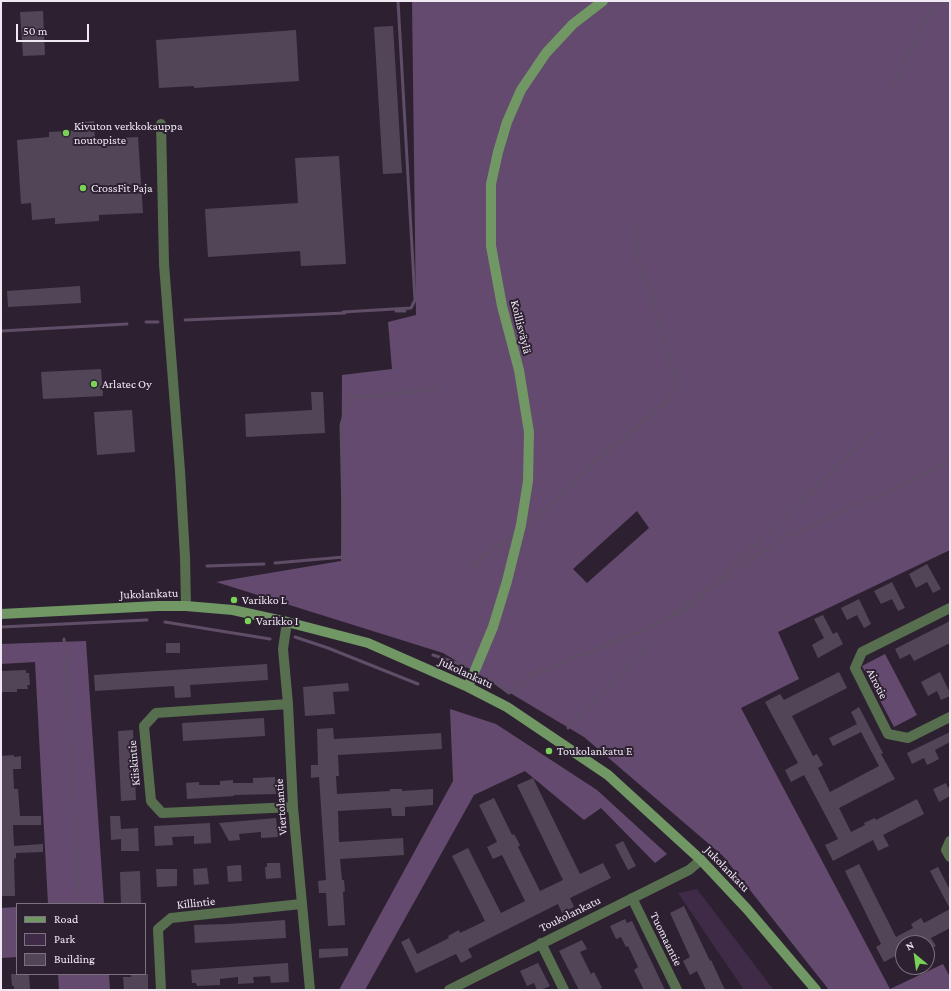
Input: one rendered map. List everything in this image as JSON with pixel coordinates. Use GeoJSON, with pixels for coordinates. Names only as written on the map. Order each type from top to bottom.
{"type":"FeatureCollection","features":[{"type":"Feature","properties":{"kind":"main road","name":"Koillisväylä"},"geometry":{"type":"LineString","coordinates":[[468,687],[493,628],[507,581],[521,525],[528,482],[529,432],[519,370],[502,306],[490,246],[492,184],[496,158],[507,122],[521,90],[546,53],[573,24],[603,1]]}},
{"type":"Feature","properties":{"kind":"main road","name":"Jukolankatu"},"geometry":{"type":"LineString","coordinates":[[1,614],[157,606],[186,606],[233,610],[288,622],[368,643],[468,687],[507,707],[608,775],[701,860],[747,909],[816,990]]}},
{"type":"Feature","properties":{"kind":"street"},"geometry":{"type":"LineString","coordinates":[[161,124],[164,264],[180,471],[186,606]]}},
{"type":"Feature","properties":{"kind":"street","name":"Airotie"},"geometry":{"type":"LineString","coordinates":[[950,608],[862,652],[855,668],[888,734],[908,738],[950,717]]}},
{"type":"Feature","properties":{"kind":"street","name":"Viertolantie"},"geometry":{"type":"LineString","coordinates":[[288,622],[283,649],[288,704],[293,807],[310,990]]}},
{"type":"Feature","properties":{"kind":"street","name":"Kiiskintie"},"geometry":{"type":"LineString","coordinates":[[288,704],[156,713],[144,726],[151,801],[162,813],[293,807]]}},
{"type":"Feature","properties":{"kind":"street"},"geometry":{"type":"LineString","coordinates":[[950,841],[946,850],[950,857]]}},
{"type":"Feature","properties":{"kind":"street","name":"Toukolankatu"},"geometry":{"type":"LineString","coordinates":[[450,990],[689,870],[701,860]]}},
{"type":"Feature","properties":{"kind":"street","name":"Tuomaantie"},"geometry":{"type":"LineString","coordinates":[[632,898],[677,990]]}},
{"type":"Feature","properties":{"kind":"street","name":"Killintie"},"geometry":{"type":"LineString","coordinates":[[161,990],[158,929],[171,918],[301,904]]}},
{"type":"Feature","properties":{"kind":"street"},"geometry":{"type":"LineString","coordinates":[[541,943],[564,990]]}},
{"type":"Feature","properties":{"kind":"green space"},"geometry":{"type":"Polygon","coordinates":[[[697,889],[774,990],[744,990],[678,893],[697,889]]]}},
{"type":"Feature","properties":{"kind":"shaded area"},"geometry":{"type":"Polygon","coordinates":[[[412,1],[950,1],[950,550],[778,632],[799,679],[741,708],[890,989],[920,975],[935,975],[935,968],[943,964],[950,977],[950,990],[829,990],[723,856],[584,737],[443,653],[216,582],[341,561],[342,375],[392,369],[388,322],[416,315],[412,1]],[[637,511],[573,569],[587,583],[649,528],[637,511]]]}},
{"type":"Feature","properties":{"kind":"shaded area"},"geometry":{"type":"Polygon","coordinates":[[[86,641],[104,903],[48,903],[35,662],[1,664],[1,644],[86,641]]]}},
{"type":"Feature","properties":{"kind":"shaded area"},"geometry":{"type":"Polygon","coordinates":[[[885,654],[917,715],[894,727],[862,666],[885,654]]]}},
{"type":"Feature","properties":{"kind":"shaded area"},"geometry":{"type":"Polygon","coordinates":[[[450,709],[496,724],[597,790],[667,854],[655,863],[601,808],[584,820],[525,771],[474,795],[365,990],[339,990],[453,781],[450,709]]]}},
{"type":"Feature","properties":{"kind":"shaded area"},"geometry":{"type":"Polygon","coordinates":[[[16,907],[16,957],[1,958],[1,908],[16,907]]]}},
{"type":"Feature","properties":{"kind":"shaded area"},"geometry":{"type":"Polygon","coordinates":[[[58,975],[109,975],[110,990],[59,990],[58,975]]]}},
{"type":"Feature","properties":{"kind":"building"},"geometry":{"type":"Polygon","coordinates":[[[43,11],[45,55],[23,56],[20,12],[43,11]]]}},
{"type":"Feature","properties":{"kind":"building"},"geometry":{"type":"Polygon","coordinates":[[[393,26],[402,173],[383,174],[374,27],[393,26]]]}},
{"type":"Feature","properties":{"kind":"building"},"geometry":{"type":"Polygon","coordinates":[[[296,30],[299,81],[194,88],[194,86],[159,88],[156,40],[296,30]]]}},
{"type":"Feature","properties":{"kind":"building"},"geometry":{"type":"Polygon","coordinates":[[[94,121],[95,139],[138,137],[143,213],[99,215],[99,221],[55,224],[55,218],[32,220],[31,203],[21,204],[17,140],[49,137],[49,132],[82,130],[82,122],[94,121]]]}},
{"type":"Feature","properties":{"kind":"building"},"geometry":{"type":"Polygon","coordinates":[[[339,156],[346,264],[301,266],[300,251],[208,257],[205,209],[298,203],[295,158],[339,156]]]}},
{"type":"Feature","properties":{"kind":"building"},"geometry":{"type":"Polygon","coordinates":[[[80,286],[81,303],[8,307],[7,291],[80,286]]]}},
{"type":"Feature","properties":{"kind":"building"},"geometry":{"type":"Polygon","coordinates":[[[101,369],[103,396],[43,399],[41,372],[101,369]]]}},
{"type":"Feature","properties":{"kind":"building"},"geometry":{"type":"Polygon","coordinates":[[[311,392],[323,392],[325,433],[246,437],[245,414],[312,410],[311,392]]]}},
{"type":"Feature","properties":{"kind":"building"},"geometry":{"type":"Polygon","coordinates":[[[132,410],[135,452],[97,455],[94,412],[132,410]]]}},
{"type":"Feature","properties":{"kind":"building"},"geometry":{"type":"Polygon","coordinates":[[[927,564],[941,589],[933,593],[927,582],[916,588],[909,574],[927,564]]]}},
{"type":"Feature","properties":{"kind":"building"},"geometry":{"type":"Polygon","coordinates":[[[892,582],[905,608],[898,611],[892,599],[881,604],[874,591],[892,582]]]}},
{"type":"Feature","properties":{"kind":"building"},"geometry":{"type":"Polygon","coordinates":[[[859,599],[871,624],[864,628],[857,615],[847,620],[841,608],[859,599]]]}},
{"type":"Feature","properties":{"kind":"building"},"geometry":{"type":"Polygon","coordinates":[[[823,615],[833,634],[837,632],[843,644],[818,658],[812,645],[824,638],[814,619],[823,615]]]}},
{"type":"Feature","properties":{"kind":"building"},"geometry":{"type":"Polygon","coordinates":[[[950,621],[950,643],[914,661],[910,654],[900,659],[895,649],[950,621]]]}},
{"type":"Feature","properties":{"kind":"building"},"geometry":{"type":"Polygon","coordinates":[[[166,643],[180,643],[180,653],[166,653],[166,643]]]}},
{"type":"Feature","properties":{"kind":"building"},"geometry":{"type":"Polygon","coordinates":[[[267,664],[268,680],[190,685],[191,697],[175,698],[174,686],[95,691],[94,675],[267,664]]]}},
{"type":"Feature","properties":{"kind":"building"},"geometry":{"type":"Polygon","coordinates":[[[26,670],[26,673],[29,673],[30,685],[27,685],[28,689],[17,689],[17,692],[1,692],[1,671],[26,670]]]}},
{"type":"Feature","properties":{"kind":"building"},"geometry":{"type":"Polygon","coordinates":[[[839,672],[847,688],[792,716],[813,756],[817,754],[823,765],[818,768],[830,792],[879,766],[861,732],[833,746],[829,738],[857,724],[851,712],[859,707],[883,753],[881,754],[895,779],[839,808],[851,832],[865,825],[864,823],[875,818],[876,820],[917,799],[924,814],[883,835],[889,846],[878,851],[873,840],[833,861],[825,845],[838,839],[804,775],[791,782],[785,770],[798,763],[765,702],[780,694],[784,700],[839,672]]]}},
{"type":"Feature","properties":{"kind":"building"},"geometry":{"type":"Polygon","coordinates":[[[940,672],[950,693],[950,696],[941,700],[937,691],[928,696],[921,682],[940,672]]]}},
{"type":"Feature","properties":{"kind":"building"},"geometry":{"type":"Polygon","coordinates":[[[348,683],[349,691],[333,692],[335,714],[305,716],[303,687],[348,683]]]}},
{"type":"Feature","properties":{"kind":"building"},"geometry":{"type":"Polygon","coordinates":[[[264,718],[265,736],[183,741],[182,723],[264,718]]]}},
{"type":"Feature","properties":{"kind":"building"},"geometry":{"type":"Polygon","coordinates":[[[333,728],[334,739],[441,733],[442,749],[338,755],[339,776],[336,776],[337,794],[390,791],[390,789],[402,789],[402,791],[433,789],[433,805],[405,807],[405,816],[392,816],[391,808],[338,811],[339,842],[403,838],[404,855],[340,859],[342,880],[344,880],[345,891],[343,892],[345,925],[328,926],[326,893],[319,893],[318,881],[326,880],[319,777],[311,778],[311,765],[318,765],[317,729],[333,728]]]}},
{"type":"Feature","properties":{"kind":"building"},"geometry":{"type":"Polygon","coordinates":[[[133,730],[136,800],[121,801],[118,731],[133,730]]]}},
{"type":"Feature","properties":{"kind":"building"},"geometry":{"type":"Polygon","coordinates":[[[950,732],[950,742],[935,750],[939,759],[927,765],[924,758],[912,764],[907,753],[950,732]]]}},
{"type":"Feature","properties":{"kind":"building"},"geometry":{"type":"Polygon","coordinates":[[[14,755],[14,757],[21,756],[21,769],[13,769],[14,789],[18,789],[20,816],[41,816],[41,825],[13,825],[14,846],[43,844],[43,852],[16,853],[16,858],[14,859],[15,896],[1,896],[1,756],[14,755]]]}},
{"type":"Feature","properties":{"kind":"building"},"geometry":{"type":"Polygon","coordinates":[[[275,777],[276,794],[234,795],[187,799],[186,783],[199,782],[199,785],[220,785],[220,781],[233,780],[233,783],[253,783],[253,778],[275,777]]]}},
{"type":"Feature","properties":{"kind":"building"},"geometry":{"type":"Polygon","coordinates":[[[533,778],[580,874],[603,863],[611,878],[570,898],[574,907],[562,913],[558,904],[468,949],[472,957],[461,963],[456,954],[416,973],[401,942],[409,938],[417,954],[449,938],[448,936],[459,930],[460,933],[485,921],[452,856],[468,848],[501,913],[525,901],[502,855],[493,859],[487,847],[497,842],[479,805],[494,798],[512,835],[514,834],[520,845],[518,847],[540,891],[563,880],[517,785],[533,778]]]}},
{"type":"Feature","properties":{"kind":"building"},"geometry":{"type":"Polygon","coordinates":[[[946,783],[948,788],[950,786],[950,796],[939,802],[933,789],[946,783]]]}},
{"type":"Feature","properties":{"kind":"building"},"geometry":{"type":"Polygon","coordinates":[[[110,816],[120,816],[121,829],[138,828],[139,851],[121,851],[121,839],[111,840],[110,816]]]}},
{"type":"Feature","properties":{"kind":"building"},"geometry":{"type":"Polygon","coordinates":[[[276,818],[278,837],[261,838],[261,832],[239,834],[240,840],[229,841],[219,823],[276,818]]]}},
{"type":"Feature","properties":{"kind":"building"},"geometry":{"type":"Polygon","coordinates":[[[210,823],[211,843],[194,844],[194,836],[172,837],[173,845],[155,846],[154,826],[210,823]]]}},
{"type":"Feature","properties":{"kind":"building"},"geometry":{"type":"Polygon","coordinates":[[[623,841],[636,866],[628,870],[615,845],[623,841]]]}},
{"type":"Feature","properties":{"kind":"building"},"geometry":{"type":"Polygon","coordinates":[[[267,863],[280,863],[281,878],[266,879],[265,867],[267,867],[267,863]]]}},
{"type":"Feature","properties":{"kind":"building"},"geometry":{"type":"Polygon","coordinates":[[[859,864],[895,935],[895,956],[884,962],[876,947],[881,944],[845,871],[859,864]]]}},
{"type":"Feature","properties":{"kind":"building"},"geometry":{"type":"Polygon","coordinates":[[[241,865],[242,881],[228,882],[227,866],[241,865]]]}},
{"type":"Feature","properties":{"kind":"building"},"geometry":{"type":"Polygon","coordinates":[[[938,867],[950,890],[950,909],[930,871],[938,867]]]}},
{"type":"Feature","properties":{"kind":"building"},"geometry":{"type":"Polygon","coordinates":[[[207,868],[209,884],[194,885],[193,869],[207,868]]]}},
{"type":"Feature","properties":{"kind":"building"},"geometry":{"type":"Polygon","coordinates":[[[156,869],[177,869],[177,886],[157,887],[156,869]]]}},
{"type":"Feature","properties":{"kind":"building"},"geometry":{"type":"Polygon","coordinates":[[[140,871],[141,903],[121,903],[120,872],[140,871]]]}},
{"type":"Feature","properties":{"kind":"building"},"geometry":{"type":"Polygon","coordinates":[[[684,906],[725,990],[706,990],[697,971],[690,975],[683,961],[690,957],[670,913],[684,906]]]}},
{"type":"Feature","properties":{"kind":"building"},"geometry":{"type":"Polygon","coordinates":[[[950,909],[950,928],[935,936],[900,935],[913,928],[911,924],[921,918],[924,923],[950,909]]]}},
{"type":"Feature","properties":{"kind":"building"},"geometry":{"type":"Polygon","coordinates":[[[625,919],[627,923],[632,921],[665,990],[644,990],[634,970],[638,967],[628,946],[626,947],[621,937],[616,939],[610,926],[625,919]]]}},
{"type":"Feature","properties":{"kind":"building"},"geometry":{"type":"Polygon","coordinates":[[[285,920],[286,938],[195,943],[194,925],[285,920]]]}},
{"type":"Feature","properties":{"kind":"building"},"geometry":{"type":"Polygon","coordinates":[[[582,940],[587,949],[580,952],[591,974],[594,972],[602,988],[598,990],[579,990],[559,951],[582,940]]]}},
{"type":"Feature","properties":{"kind":"building"},"geometry":{"type":"Polygon","coordinates":[[[348,948],[348,956],[319,958],[319,949],[348,948]]]}},
{"type":"Feature","properties":{"kind":"building"},"geometry":{"type":"Polygon","coordinates":[[[288,963],[289,982],[271,983],[270,976],[253,977],[254,983],[238,984],[238,977],[220,979],[220,985],[197,986],[196,983],[192,983],[191,970],[288,963]]]}},
{"type":"Feature","properties":{"kind":"building"},"geometry":{"type":"Polygon","coordinates":[[[538,963],[550,986],[541,990],[537,990],[534,983],[527,986],[520,971],[538,963]]]}},
{"type":"Feature","properties":{"kind":"building"},"geometry":{"type":"Polygon","coordinates":[[[11,974],[29,975],[30,990],[14,990],[14,986],[12,986],[11,974]]]}},
{"type":"Feature","properties":{"kind":"building"},"geometry":{"type":"Polygon","coordinates":[[[148,974],[148,990],[124,990],[123,977],[131,977],[131,975],[148,974]]]}},
{"type":"Feature","properties":{"kind":"waterway"},"geometry":{"type":"LineString","coordinates":[[343,312],[411,308],[415,300],[398,1]]}},
{"type":"Feature","properties":{"kind":"waterway"},"geometry":{"type":"LineString","coordinates":[[894,84],[935,1]]}},
{"type":"Feature","properties":{"kind":"waterway"},"geometry":{"type":"LineString","coordinates":[[526,526],[598,459],[665,403],[678,387],[657,318],[650,282],[642,277],[634,219]]}},
{"type":"Feature","properties":{"kind":"waterway"},"geometry":{"type":"LineString","coordinates":[[396,311],[405,311]]}},
{"type":"Feature","properties":{"kind":"waterway"},"geometry":{"type":"LineString","coordinates":[[185,320],[345,313]]}},
{"type":"Feature","properties":{"kind":"waterway"},"geometry":{"type":"LineString","coordinates":[[146,322],[158,322]]}},
{"type":"Feature","properties":{"kind":"waterway"},"geometry":{"type":"LineString","coordinates":[[1,331],[127,324]]}},
{"type":"Feature","properties":{"kind":"waterway"},"geometry":{"type":"LineString","coordinates":[[275,563],[344,557],[341,425],[349,398],[439,389]]}},
{"type":"Feature","properties":{"kind":"waterway"},"geometry":{"type":"LineString","coordinates":[[721,578],[873,432]]}},
{"type":"Feature","properties":{"kind":"waterway"},"geometry":{"type":"LineString","coordinates":[[545,670],[655,625],[782,539],[950,462]]}},
{"type":"Feature","properties":{"kind":"waterway"},"geometry":{"type":"LineString","coordinates":[[470,567],[513,535]]}},
{"type":"Feature","properties":{"kind":"waterway"},"geometry":{"type":"LineString","coordinates":[[207,566],[264,564]]}},
{"type":"Feature","properties":{"kind":"waterway"},"geometry":{"type":"LineString","coordinates":[[667,618],[690,608],[709,590]]}},
{"type":"Feature","properties":{"kind":"waterway"},"geometry":{"type":"LineString","coordinates":[[1,627],[147,620]]}},
{"type":"Feature","properties":{"kind":"waterway"},"geometry":{"type":"LineString","coordinates":[[165,622],[270,639]]}},
{"type":"Feature","properties":{"kind":"waterway"},"geometry":{"type":"LineString","coordinates":[[295,637],[328,648],[418,684]]}},
{"type":"Feature","properties":{"kind":"waterway"},"geometry":{"type":"LineString","coordinates":[[64,639],[80,903]]}},
{"type":"Feature","properties":{"kind":"waterway"},"geometry":{"type":"LineString","coordinates":[[568,728],[654,640]]}},
{"type":"Feature","properties":{"kind":"waterway"},"geometry":{"type":"LineString","coordinates":[[433,655],[466,666]]}},
{"type":"Feature","properties":{"kind":"waterway"},"geometry":{"type":"LineString","coordinates":[[525,678],[546,669]]}},
{"type":"Feature","properties":{"kind":"waterway"},"geometry":{"type":"LineString","coordinates":[[490,679],[509,693],[525,682]]}},
{"type":"Feature","properties":{"kind":"waterway"},"geometry":{"type":"LineString","coordinates":[[85,975],[86,990]]}},
{"type":"Feature","properties":{"kind":"place","name":"Kivuton verkkokauppa noutopiste"},"geometry":{"type":"Point","coordinates":[66,133]}},
{"type":"Feature","properties":{"kind":"place","name":"CrossFit Paja"},"geometry":{"type":"Point","coordinates":[83,188]}},
{"type":"Feature","properties":{"kind":"place","name":"Arlatec Oy"},"geometry":{"type":"Point","coordinates":[94,384]}},
{"type":"Feature","properties":{"kind":"place","name":"Varikko L"},"geometry":{"type":"Point","coordinates":[234,600]}},
{"type":"Feature","properties":{"kind":"place","name":"Varikko I"},"geometry":{"type":"Point","coordinates":[248,621]}},
{"type":"Feature","properties":{"kind":"place","name":"Toukolankatu E"},"geometry":{"type":"Point","coordinates":[549,751]}}]}
